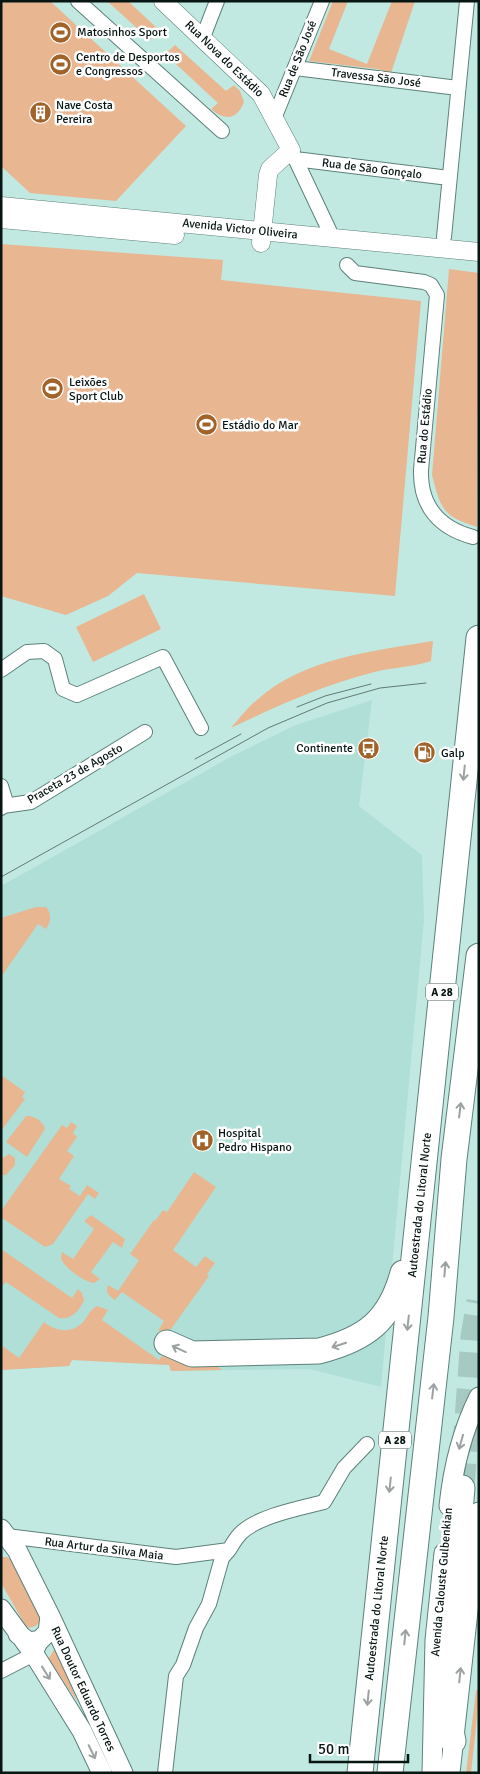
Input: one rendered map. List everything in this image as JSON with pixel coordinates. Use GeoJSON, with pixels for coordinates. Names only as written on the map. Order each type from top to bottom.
{"type":"FeatureCollection","features":[{"type":"Feature","properties":{"kind":"highway","name":"Autoestrada do Litoral Norte"},"geometry":{"type":"LineString","coordinates":[[360,1773],[479,638]]}},
{"type":"Feature","properties":{"kind":"highway","name":"A 28"},"geometry":{"type":"LineString","coordinates":[[390,1773],[441,1317],[454,1159],[479,956]]}},
{"type":"Feature","properties":{"kind":"highway"},"geometry":{"type":"LineString","coordinates":[[167,1343],[192,1354],[319,1351],[350,1342],[368,1331],[382,1318],[398,1292],[424,1152]]}},
{"type":"Feature","properties":{"kind":"highway"},"geometry":{"type":"LineString","coordinates":[[453,1741],[446,1706],[446,1678],[462,1488]]}},
{"type":"Feature","properties":{"kind":"main road","name":"Avenida Calouste Gulbenkian"},"geometry":{"type":"LineString","coordinates":[[432,1773],[435,1640],[450,1491],[462,1438],[479,1397]]}},
{"type":"Feature","properties":{"kind":"main road"},"geometry":{"type":"LineString","coordinates":[[450,1773],[479,1512]]}},
{"type":"Feature","properties":{"kind":"main road","name":"Rua Doutor Eduardo Torres"},"geometry":{"type":"LineString","coordinates":[[6,1540],[49,1624],[115,1770]]}},
{"type":"Feature","properties":{"kind":"main road","name":"Rua Doutor Eduardo Torres"},"geometry":{"type":"LineString","coordinates":[[1,1609],[17,1634],[34,1654],[82,1731],[115,1770]]}},
{"type":"Feature","properties":{"kind":"main road","name":"Rua Doutor Eduardo Torres"},"geometry":{"type":"LineString","coordinates":[[17,1634],[34,1643],[49,1624]]}},
{"type":"Feature","properties":{"kind":"street"},"geometry":{"type":"LineString","coordinates":[[78,1],[222,131]]}},
{"type":"Feature","properties":{"kind":"street","name":"Rua Nova do Estádio"},"geometry":{"type":"LineString","coordinates":[[163,1],[261,94],[275,116],[329,230]]}},
{"type":"Feature","properties":{"kind":"street"},"geometry":{"type":"LineString","coordinates":[[202,37],[217,1]]}},
{"type":"Feature","properties":{"kind":"street","name":"Rua de São José"},"geometry":{"type":"LineString","coordinates":[[275,116],[322,1]]}},
{"type":"Feature","properties":{"kind":"street"},"geometry":{"type":"LineString","coordinates":[[447,249],[449,178],[467,1]]}},
{"type":"Feature","properties":{"kind":"street","name":"Travessa São José"},"geometry":{"type":"LineString","coordinates":[[294,68],[458,88]]}},
{"type":"Feature","properties":{"kind":"street"},"geometry":{"type":"LineString","coordinates":[[261,238],[270,169],[293,154]]}},
{"type":"Feature","properties":{"kind":"street","name":"Rua de São Gonçalo"},"geometry":{"type":"LineString","coordinates":[[293,154],[449,178]]}},
{"type":"Feature","properties":{"kind":"street","name":"Avenida Victor Oliveira"},"geometry":{"type":"LineString","coordinates":[[1,206],[261,238]]}},
{"type":"Feature","properties":{"kind":"street","name":"Avenida Victor Oliveira"},"geometry":{"type":"LineString","coordinates":[[1,219],[479,252]]}},
{"type":"Feature","properties":{"kind":"street","name":"Avenida Victor Oliveira"},"geometry":{"type":"LineString","coordinates":[[447,249],[479,264]]}},
{"type":"Feature","properties":{"kind":"street","name":"Rua do Estádio"},"geometry":{"type":"LineString","coordinates":[[347,266],[355,273],[366,276],[424,282],[434,289],[437,295],[421,470],[422,488],[429,509],[442,524],[473,537]]}},
{"type":"Feature","properties":{"kind":"street"},"geometry":{"type":"LineString","coordinates":[[1,670],[26,652],[44,651],[55,660],[63,689],[77,695],[163,657],[201,728]]}},
{"type":"Feature","properties":{"kind":"street","name":"Praceta 23 de Agosto"},"geometry":{"type":"LineString","coordinates":[[2,807],[31,802],[145,732]]}},
{"type":"Feature","properties":{"kind":"street"},"geometry":{"type":"LineString","coordinates":[[1,786],[5,799],[2,807]]}},
{"type":"Feature","properties":{"kind":"street"},"geometry":{"type":"LineString","coordinates":[[165,1773],[176,1676],[183,1665],[196,1628],[210,1604],[222,1558],[241,1533],[254,1524],[296,1509],[324,1502],[344,1468],[367,1444]]}},
{"type":"Feature","properties":{"kind":"street","name":"Rua Artur da Silva Maia"},"geometry":{"type":"LineString","coordinates":[[6,1540],[176,1557],[229,1550]]}},
{"type":"Feature","properties":{"kind":"street"},"geometry":{"type":"LineString","coordinates":[[1,1671],[34,1654],[49,1624]]}},
{"type":"Feature","properties":{"kind":"shaded area","name":"Centro de Desportos e Congressos"},"geometry":{"type":"Polygon","coordinates":[[[1,1],[50,1],[186,126],[116,201],[30,193],[1,166],[1,1]]]}},
{"type":"Feature","properties":{"kind":"shaded area"},"geometry":{"type":"Polygon","coordinates":[[[107,1],[128,1],[159,30],[150,40],[107,1]]]}},
{"type":"Feature","properties":{"kind":"shaded area"},"geometry":{"type":"Polygon","coordinates":[[[333,1],[348,1],[329,49],[367,64],[392,1],[415,1],[391,73],[377,69],[309,61],[333,1]]]}},
{"type":"Feature","properties":{"kind":"shaded area"},"geometry":{"type":"Polygon","coordinates":[[[175,45],[226,91],[234,85],[240,91],[244,102],[238,112],[230,117],[226,117],[211,109],[218,103],[165,54],[175,45]]]}},
{"type":"Feature","properties":{"kind":"shaded area","name":"Estádio do Mar"},"geometry":{"type":"Polygon","coordinates":[[[1,244],[223,260],[221,280],[421,301],[395,596],[137,573],[108,596],[66,615],[1,596],[1,244]]]}},
{"type":"Feature","properties":{"kind":"shaded area"},"geometry":{"type":"Polygon","coordinates":[[[449,269],[479,273],[477,527],[456,519],[445,510],[438,496],[432,475],[449,269]]]}},
{"type":"Feature","properties":{"kind":"shaded area"},"geometry":{"type":"Polygon","coordinates":[[[144,594],[161,629],[93,662],[76,627],[144,594]]]}},
{"type":"Feature","properties":{"kind":"shaded area"},"geometry":{"type":"Polygon","coordinates":[[[433,641],[431,661],[378,671],[334,684],[282,704],[231,728],[257,700],[275,686],[296,674],[340,658],[433,641]]]}},
{"type":"Feature","properties":{"kind":"shaded area","name":"Hospital Pedro Hispano"},"geometry":{"type":"Polygon","coordinates":[[[372,700],[359,806],[422,855],[424,920],[381,1387],[310,1369],[171,1371],[169,1365],[72,1360],[69,1366],[1,1370],[1,886],[232,756],[296,725],[372,700]]]}},
{"type":"Feature","properties":{"kind":"shaded area"},"geometry":{"type":"Polygon","coordinates":[[[36,907],[46,907],[48,910],[50,920],[48,926],[46,929],[38,924],[1,977],[1,918],[36,907]]]}},
{"type":"Feature","properties":{"kind":"shaded area"},"geometry":{"type":"Polygon","coordinates":[[[1,1075],[25,1092],[22,1097],[25,1099],[1,1131],[1,1075]]]}},
{"type":"Feature","properties":{"kind":"shaded area"},"geometry":{"type":"Polygon","coordinates":[[[26,1116],[38,1120],[45,1129],[27,1157],[6,1142],[26,1116]]]}},
{"type":"Feature","properties":{"kind":"shaded area"},"geometry":{"type":"Polygon","coordinates":[[[71,1122],[77,1126],[73,1133],[77,1137],[67,1151],[74,1156],[59,1179],[71,1186],[69,1189],[80,1196],[87,1185],[99,1193],[95,1199],[88,1194],[53,1244],[45,1247],[2,1218],[1,1211],[62,1125],[67,1128],[71,1122]]]}},
{"type":"Feature","properties":{"kind":"shaded area"},"geometry":{"type":"Polygon","coordinates":[[[9,1154],[15,1158],[15,1165],[6,1175],[1,1175],[1,1159],[9,1154]]]}},
{"type":"Feature","properties":{"kind":"shaded area"},"geometry":{"type":"Polygon","coordinates":[[[194,1172],[216,1187],[173,1250],[196,1267],[205,1256],[215,1263],[207,1274],[209,1276],[171,1329],[162,1332],[158,1331],[164,1321],[122,1292],[115,1300],[108,1294],[107,1287],[108,1285],[118,1291],[139,1260],[130,1254],[154,1220],[163,1210],[167,1212],[194,1172]]]}},
{"type":"Feature","properties":{"kind":"shaded area"},"geometry":{"type":"Polygon","coordinates":[[[91,1215],[125,1239],[122,1248],[113,1242],[91,1272],[100,1279],[94,1283],[75,1274],[61,1259],[62,1252],[73,1259],[94,1229],[84,1221],[91,1215]]]}},
{"type":"Feature","properties":{"kind":"shaded area"},"geometry":{"type":"Polygon","coordinates":[[[1,1249],[72,1298],[78,1289],[82,1293],[84,1300],[80,1308],[68,1318],[59,1318],[6,1282],[1,1287],[1,1249]]]}},
{"type":"Feature","properties":{"kind":"shaded area"},"geometry":{"type":"Polygon","coordinates":[[[97,1306],[108,1310],[102,1320],[159,1360],[166,1351],[207,1359],[222,1370],[171,1371],[169,1365],[72,1360],[69,1366],[1,1370],[1,1345],[19,1358],[44,1322],[59,1330],[70,1330],[80,1325],[91,1310],[97,1306]]]}},
{"type":"Feature","properties":{"kind":"shaded area"},"geometry":{"type":"Polygon","coordinates":[[[1,1557],[7,1557],[11,1560],[41,1614],[41,1620],[36,1626],[29,1628],[24,1623],[1,1583],[1,1557]]]}},
{"type":"Feature","properties":{"kind":"shaded area"},"geometry":{"type":"Polygon","coordinates":[[[56,1647],[77,1701],[48,1659],[56,1647]]]}},
{"type":"Feature","properties":{"kind":"shaded area"},"geometry":{"type":"Polygon","coordinates":[[[476,1690],[479,1690],[479,1699],[471,1773],[466,1773],[476,1690]]]}},
{"type":"Feature","properties":{"kind":"tunnel"},"geometry":{"type":"LineString","coordinates":[[462,1488],[473,1337],[479,1301]]}},
{"type":"Feature","properties":{"kind":"tram line"},"geometry":{"type":"LineString","coordinates":[[1,877],[268,728],[327,703],[380,688],[426,683]]}},
{"type":"Feature","properties":{"kind":"tram line"},"geometry":{"type":"LineString","coordinates":[[297,707],[325,696],[371,684]]}},
{"type":"Feature","properties":{"kind":"tram line"},"geometry":{"type":"LineString","coordinates":[[195,759],[241,734]]}},
{"type":"Feature","properties":{"kind":"place","name":"Matosinhos Sport"},"geometry":{"type":"Point","coordinates":[61,32]}},
{"type":"Feature","properties":{"kind":"place","name":"Centro de Desportos e Congressos"},"geometry":{"type":"Point","coordinates":[60,64]}},
{"type":"Feature","properties":{"kind":"place","name":"Nave Costa Pereira"},"geometry":{"type":"Point","coordinates":[40,112]}},
{"type":"Feature","properties":{"kind":"place","name":"Leixões Sport Club"},"geometry":{"type":"Point","coordinates":[53,389]}},
{"type":"Feature","properties":{"kind":"place","name":"Estádio do Mar"},"geometry":{"type":"Point","coordinates":[206,425]}},
{"type":"Feature","properties":{"kind":"place","name":"Continente"},"geometry":{"type":"Point","coordinates":[369,748]}},
{"type":"Feature","properties":{"kind":"place","name":"Galp"},"geometry":{"type":"Point","coordinates":[425,753]}},
{"type":"Feature","properties":{"kind":"place","name":"Hospital Pedro Hispano"},"geometry":{"type":"Point","coordinates":[202,1140]}}]}
